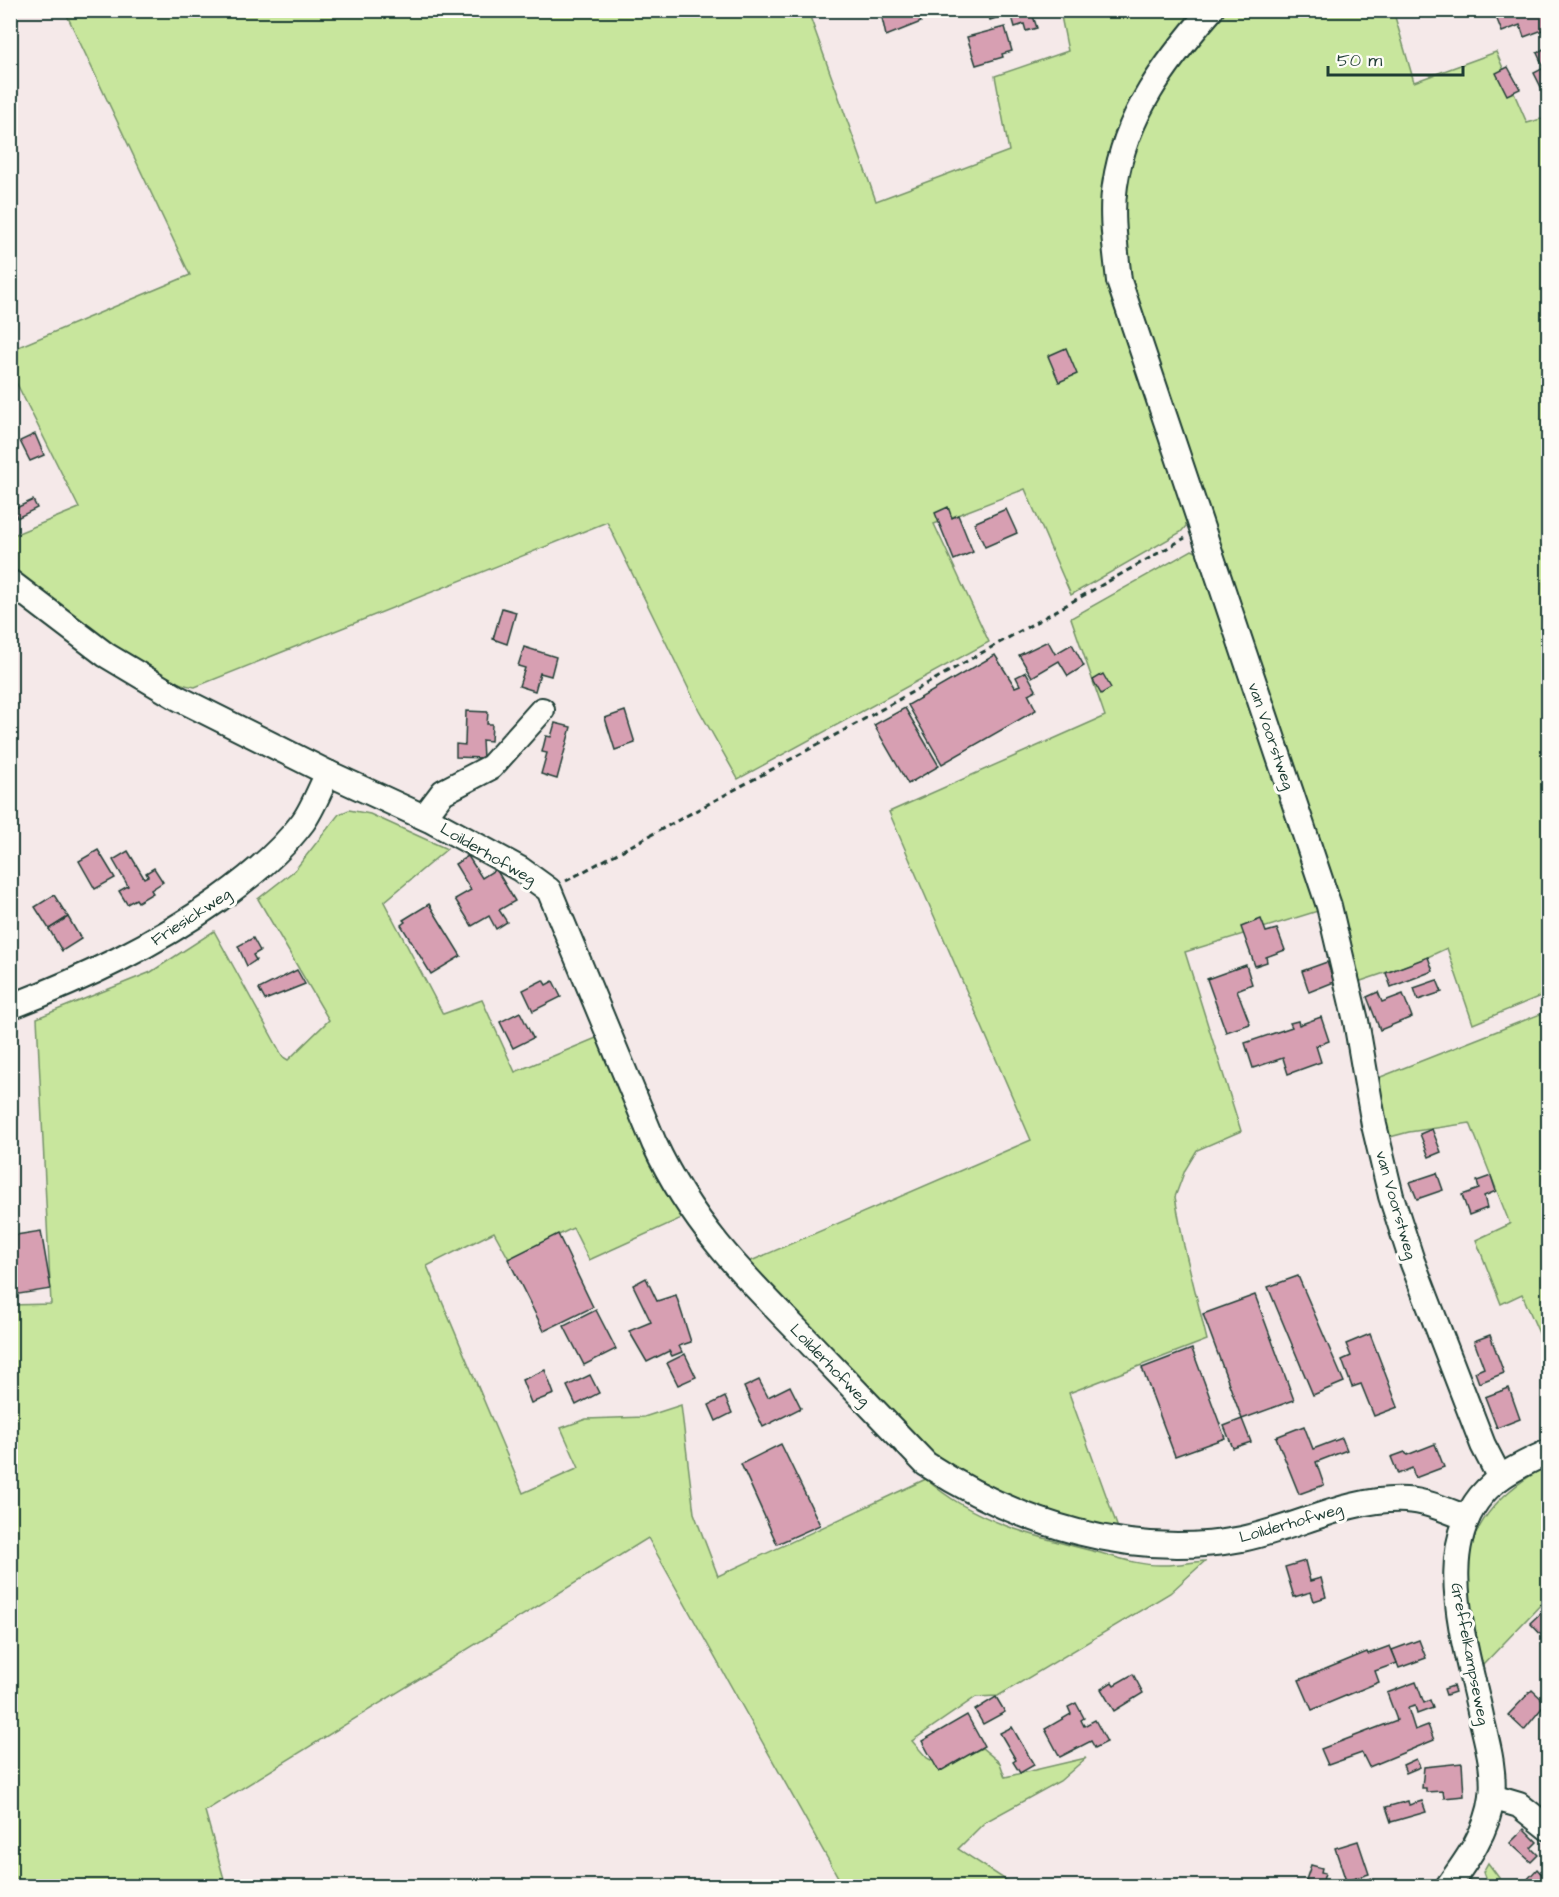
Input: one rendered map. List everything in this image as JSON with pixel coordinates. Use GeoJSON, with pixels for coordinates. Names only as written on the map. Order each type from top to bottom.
{"type":"FeatureCollection","features":[{"type":"Feature","properties":{"kind":"street","name":"van Voorstweg"},"geometry":{"type":"LineString","coordinates":[[1211,10],[1179,47],[1146,93],[1125,140],[1114,186],[1114,227],[1119,282],[1200,529],[1329,906],[1356,1021],[1374,1125],[1391,1196],[1412,1261],[1483,1445],[1500,1478]]}},
{"type":"Feature","properties":{"kind":"street","name":"Loilderhofweg"},"geometry":{"type":"LineString","coordinates":[[10,582],[106,655],[178,698],[328,773],[424,817],[520,869],[549,890],[673,1183],[705,1230],[755,1286],[926,1464],[956,1484],[1005,1509],[1065,1529],[1108,1539],[1145,1544],[1195,1545],[1243,1539],[1359,1504],[1387,1501],[1407,1500],[1430,1505],[1467,1518]]}},
{"type":"Feature","properties":{"kind":"street","name":"Loilderhofweg"},"geometry":{"type":"LineString","coordinates":[[424,817],[443,792],[491,767],[542,710]]}},
{"type":"Feature","properties":{"kind":"street","name":"Friesickweg"},"geometry":{"type":"LineString","coordinates":[[10,1006],[90,976],[134,954],[186,922],[250,877],[303,822],[328,773]]}},
{"type":"Feature","properties":{"kind":"street","name":"Greffelkampseweg"},"geometry":{"type":"LineString","coordinates":[[1448,1887],[1471,1855],[1486,1821],[1492,1797],[1491,1764],[1456,1595],[1455,1559],[1467,1518],[1479,1499],[1500,1478],[1548,1452]]}},
{"type":"Feature","properties":{"kind":"street"},"geometry":{"type":"LineString","coordinates":[[1492,1797],[1519,1805],[1548,1828]]}},
{"type":"Feature","properties":{"kind":"path"},"geometry":{"type":"LineString","coordinates":[[549,890],[852,726],[1200,529]]}},
{"type":"Feature","properties":{"kind":"green space"},"geometry":{"type":"Polygon","coordinates":[[[1393,10],[1414,82],[1496,52],[1527,123],[1548,117],[1548,993],[1473,1024],[1447,948],[1417,962],[1355,983],[1124,263],[1124,198],[1130,163],[1138,138],[1149,115],[1176,72],[1226,11],[1393,10]]]}},
{"type":"Feature","properties":{"kind":"green space"},"geometry":{"type":"Polygon","coordinates":[[[65,11],[808,11],[876,201],[1009,151],[995,76],[1068,51],[1060,11],[1200,11],[1133,98],[1110,274],[1118,315],[1186,514],[1186,526],[1181,532],[1071,595],[1025,489],[934,524],[989,642],[738,779],[699,710],[607,522],[195,687],[151,670],[100,637],[11,567],[11,536],[79,508],[11,372],[11,350],[190,275],[65,11]]]}},
{"type":"Feature","properties":{"kind":"green space"},"geometry":{"type":"Polygon","coordinates":[[[1192,550],[1198,553],[1321,910],[1185,952],[1241,1131],[1197,1150],[1185,1170],[1175,1197],[1184,1246],[1207,1340],[1069,1393],[1119,1531],[1096,1528],[954,1477],[744,1264],[1031,1140],[889,812],[1105,716],[1071,618],[1192,550]]]}},
{"type":"Feature","properties":{"kind":"green space"},"geometry":{"type":"Polygon","coordinates":[[[349,810],[370,814],[447,849],[384,902],[443,1014],[482,1000],[515,1072],[601,1036],[684,1217],[589,1260],[573,1228],[509,1259],[494,1232],[427,1266],[523,1493],[579,1468],[561,1428],[586,1419],[644,1417],[681,1405],[694,1513],[718,1576],[926,1479],[964,1506],[1029,1534],[1147,1564],[1169,1565],[1205,1561],[1170,1593],[998,1696],[976,1697],[912,1741],[927,1758],[938,1764],[960,1759],[982,1748],[1000,1763],[1005,1777],[1086,1758],[1060,1781],[985,1822],[958,1849],[1015,1886],[843,1886],[648,1538],[205,1811],[226,1886],[11,1886],[10,1305],[51,1304],[37,1018],[151,972],[214,931],[283,1057],[288,1060],[329,1020],[258,899],[295,870],[339,814],[349,810]]]}},
{"type":"Feature","properties":{"kind":"green space"},"geometry":{"type":"Polygon","coordinates":[[[1548,1011],[1548,1354],[1522,1294],[1501,1304],[1476,1240],[1510,1224],[1470,1123],[1409,1132],[1386,1138],[1373,1080],[1548,1011]]]}},
{"type":"Feature","properties":{"kind":"green space"},"geometry":{"type":"Polygon","coordinates":[[[1541,1469],[1548,1481],[1548,1597],[1482,1666],[1470,1620],[1466,1593],[1466,1572],[1475,1535],[1484,1519],[1508,1492],[1541,1469]]]}},
{"type":"Feature","properties":{"kind":"green space"},"geometry":{"type":"Polygon","coordinates":[[[1488,1863],[1505,1886],[1488,1886],[1483,1872],[1488,1863]]]}},
{"type":"Feature","properties":{"kind":"building"},"geometry":{"type":"Polygon","coordinates":[[[886,10],[917,10],[921,22],[886,36],[881,13],[886,10]]]}},
{"type":"Feature","properties":{"kind":"building"},"geometry":{"type":"Polygon","coordinates":[[[987,10],[1031,10],[1037,28],[1026,31],[1024,24],[1015,27],[1011,13],[990,20],[987,10]]]}},
{"type":"Feature","properties":{"kind":"building"},"geometry":{"type":"Polygon","coordinates":[[[1512,10],[1517,15],[1528,10],[1548,10],[1548,28],[1524,37],[1520,25],[1502,32],[1496,17],[1512,10]]]}},
{"type":"Feature","properties":{"kind":"building"},"geometry":{"type":"Polygon","coordinates":[[[1005,27],[1012,51],[1002,54],[1003,57],[976,65],[967,37],[1005,27]]]}},
{"type":"Feature","properties":{"kind":"building"},"geometry":{"type":"Polygon","coordinates":[[[1548,46],[1548,96],[1546,97],[1534,73],[1544,68],[1537,53],[1548,46]]]}},
{"type":"Feature","properties":{"kind":"building"},"geometry":{"type":"Polygon","coordinates":[[[1508,67],[1520,89],[1507,95],[1496,73],[1508,67]]]}},
{"type":"Feature","properties":{"kind":"building"},"geometry":{"type":"Polygon","coordinates":[[[1066,348],[1077,374],[1059,382],[1048,356],[1066,348]]]}},
{"type":"Feature","properties":{"kind":"building"},"geometry":{"type":"Polygon","coordinates":[[[35,434],[44,455],[30,461],[20,441],[35,434]]]}},
{"type":"Feature","properties":{"kind":"building"},"geometry":{"type":"Polygon","coordinates":[[[33,500],[37,508],[17,518],[14,509],[33,500]]]}},
{"type":"Feature","properties":{"kind":"building"},"geometry":{"type":"Polygon","coordinates":[[[948,507],[952,518],[958,515],[973,552],[954,560],[935,513],[948,507]]]}},
{"type":"Feature","properties":{"kind":"building"},"geometry":{"type":"Polygon","coordinates":[[[1006,509],[1017,533],[985,547],[974,523],[1006,509]]]}},
{"type":"Feature","properties":{"kind":"building"},"geometry":{"type":"Polygon","coordinates":[[[502,608],[516,612],[507,644],[493,639],[502,608]]]}},
{"type":"Feature","properties":{"kind":"building"},"geometry":{"type":"Polygon","coordinates":[[[1048,641],[1055,654],[1072,644],[1084,666],[1068,676],[1059,661],[1032,677],[1019,655],[1048,641]]]}},
{"type":"Feature","properties":{"kind":"building"},"geometry":{"type":"Polygon","coordinates":[[[524,647],[556,657],[551,676],[540,673],[535,691],[519,686],[525,668],[518,666],[524,647]]]}},
{"type":"Feature","properties":{"kind":"building"},"geometry":{"type":"Polygon","coordinates":[[[995,655],[1015,687],[1020,685],[1016,677],[1026,672],[1036,690],[1028,694],[1036,710],[942,764],[908,705],[995,655]]]}},
{"type":"Feature","properties":{"kind":"building"},"geometry":{"type":"Polygon","coordinates":[[[1103,674],[1111,688],[1101,694],[1093,680],[1103,674]]]}},
{"type":"Feature","properties":{"kind":"building"},"geometry":{"type":"Polygon","coordinates":[[[905,708],[939,766],[908,784],[874,725],[905,708]]]}},
{"type":"Feature","properties":{"kind":"building"},"geometry":{"type":"Polygon","coordinates":[[[466,711],[488,712],[487,724],[492,724],[491,741],[482,740],[483,758],[456,757],[456,744],[465,745],[466,711]]]}},
{"type":"Feature","properties":{"kind":"building"},"geometry":{"type":"Polygon","coordinates":[[[625,711],[635,743],[615,750],[605,718],[625,711]]]}},
{"type":"Feature","properties":{"kind":"building"},"geometry":{"type":"Polygon","coordinates":[[[555,723],[571,727],[557,779],[541,774],[547,753],[542,752],[546,736],[551,737],[555,723]]]}},
{"type":"Feature","properties":{"kind":"building"},"geometry":{"type":"Polygon","coordinates":[[[98,850],[115,878],[95,889],[79,861],[98,850]]]}},
{"type":"Feature","properties":{"kind":"building"},"geometry":{"type":"Polygon","coordinates":[[[128,851],[144,878],[148,876],[146,873],[154,868],[163,882],[151,890],[153,893],[138,902],[136,899],[127,904],[119,891],[128,886],[113,860],[128,851]]]}},
{"type":"Feature","properties":{"kind":"building"},"geometry":{"type":"Polygon","coordinates":[[[468,856],[482,878],[496,869],[515,901],[499,910],[507,922],[496,929],[489,916],[472,926],[455,899],[471,890],[455,864],[468,856]]]}},
{"type":"Feature","properties":{"kind":"building"},"geometry":{"type":"Polygon","coordinates":[[[54,895],[68,917],[49,929],[35,907],[54,895]]]}},
{"type":"Feature","properties":{"kind":"building"},"geometry":{"type":"Polygon","coordinates":[[[429,904],[461,956],[431,974],[401,925],[405,922],[403,920],[429,904]]]}},
{"type":"Feature","properties":{"kind":"building"},"geometry":{"type":"Polygon","coordinates":[[[68,917],[81,939],[62,951],[49,929],[68,917]]]}},
{"type":"Feature","properties":{"kind":"building"},"geometry":{"type":"Polygon","coordinates":[[[1261,919],[1266,932],[1277,929],[1285,950],[1266,957],[1267,962],[1255,966],[1241,927],[1261,919]]]}},
{"type":"Feature","properties":{"kind":"building"},"geometry":{"type":"Polygon","coordinates":[[[253,938],[260,951],[253,955],[256,960],[247,966],[238,946],[253,938]]]}},
{"type":"Feature","properties":{"kind":"building"},"geometry":{"type":"Polygon","coordinates":[[[1428,957],[1433,971],[1391,987],[1386,973],[1428,957]]]}},
{"type":"Feature","properties":{"kind":"building"},"geometry":{"type":"Polygon","coordinates":[[[1327,962],[1334,982],[1309,992],[1302,971],[1327,962]]]}},
{"type":"Feature","properties":{"kind":"building"},"geometry":{"type":"Polygon","coordinates":[[[1246,965],[1252,984],[1237,990],[1250,1024],[1226,1032],[1207,979],[1246,965]]]}},
{"type":"Feature","properties":{"kind":"building"},"geometry":{"type":"Polygon","coordinates":[[[297,970],[305,984],[265,1000],[259,989],[297,970]]]}},
{"type":"Feature","properties":{"kind":"building"},"geometry":{"type":"Polygon","coordinates":[[[543,980],[546,985],[553,981],[561,997],[533,1011],[523,990],[543,980]]]}},
{"type":"Feature","properties":{"kind":"building"},"geometry":{"type":"Polygon","coordinates":[[[1437,980],[1442,992],[1418,1000],[1414,988],[1437,980]]]}},
{"type":"Feature","properties":{"kind":"building"},"geometry":{"type":"Polygon","coordinates":[[[1378,992],[1382,1002],[1403,994],[1412,1017],[1380,1030],[1367,997],[1378,992]]]}},
{"type":"Feature","properties":{"kind":"building"},"geometry":{"type":"Polygon","coordinates":[[[520,1012],[533,1038],[513,1048],[500,1022],[520,1012]]]}},
{"type":"Feature","properties":{"kind":"building"},"geometry":{"type":"Polygon","coordinates":[[[1321,1017],[1329,1041],[1316,1046],[1321,1062],[1288,1074],[1283,1058],[1253,1068],[1245,1043],[1292,1027],[1290,1023],[1298,1021],[1299,1025],[1321,1017]]]}},
{"type":"Feature","properties":{"kind":"building"},"geometry":{"type":"Polygon","coordinates":[[[1432,1129],[1441,1152],[1429,1157],[1420,1134],[1432,1129]]]}},
{"type":"Feature","properties":{"kind":"building"},"geometry":{"type":"Polygon","coordinates":[[[1437,1173],[1443,1190],[1417,1199],[1410,1182],[1437,1173]]]}},
{"type":"Feature","properties":{"kind":"building"},"geometry":{"type":"Polygon","coordinates":[[[1491,1176],[1496,1191],[1484,1196],[1487,1208],[1469,1215],[1462,1195],[1479,1189],[1477,1181],[1491,1176]]]}},
{"type":"Feature","properties":{"kind":"building"},"geometry":{"type":"Polygon","coordinates":[[[41,1231],[51,1289],[13,1295],[10,1236],[41,1231]]]}},
{"type":"Feature","properties":{"kind":"building"},"geometry":{"type":"Polygon","coordinates":[[[558,1234],[593,1307],[544,1331],[508,1259],[558,1234]]]}},
{"type":"Feature","properties":{"kind":"building"},"geometry":{"type":"Polygon","coordinates":[[[1298,1276],[1344,1382],[1313,1395],[1268,1287],[1298,1276]]]}},
{"type":"Feature","properties":{"kind":"building"},"geometry":{"type":"Polygon","coordinates":[[[646,1278],[657,1301],[676,1295],[691,1342],[679,1346],[682,1352],[672,1356],[669,1351],[647,1362],[629,1331],[651,1322],[633,1285],[646,1278]]]}},
{"type":"Feature","properties":{"kind":"building"},"geometry":{"type":"Polygon","coordinates":[[[1255,1295],[1294,1400],[1242,1419],[1203,1314],[1255,1295]]]}},
{"type":"Feature","properties":{"kind":"building"},"geometry":{"type":"Polygon","coordinates":[[[596,1310],[616,1349],[584,1365],[564,1326],[596,1310]]]}},
{"type":"Feature","properties":{"kind":"building"},"geometry":{"type":"Polygon","coordinates":[[[1370,1334],[1398,1407],[1374,1416],[1361,1384],[1352,1387],[1342,1360],[1351,1356],[1346,1344],[1370,1334]]]}},
{"type":"Feature","properties":{"kind":"building"},"geometry":{"type":"Polygon","coordinates":[[[1490,1335],[1504,1373],[1479,1383],[1475,1372],[1484,1368],[1474,1341],[1490,1335]]]}},
{"type":"Feature","properties":{"kind":"building"},"geometry":{"type":"Polygon","coordinates":[[[1192,1349],[1225,1438],[1175,1456],[1142,1368],[1192,1349]]]}},
{"type":"Feature","properties":{"kind":"building"},"geometry":{"type":"Polygon","coordinates":[[[685,1354],[696,1377],[678,1385],[667,1363],[685,1354]]]}},
{"type":"Feature","properties":{"kind":"building"},"geometry":{"type":"Polygon","coordinates":[[[545,1370],[554,1394],[531,1403],[522,1380],[545,1370]]]}},
{"type":"Feature","properties":{"kind":"building"},"geometry":{"type":"Polygon","coordinates":[[[590,1375],[599,1393],[576,1405],[567,1386],[590,1375]]]}},
{"type":"Feature","properties":{"kind":"building"},"geometry":{"type":"Polygon","coordinates":[[[759,1380],[768,1397],[790,1386],[801,1408],[763,1427],[744,1387],[759,1380]]]}},
{"type":"Feature","properties":{"kind":"building"},"geometry":{"type":"Polygon","coordinates":[[[1509,1388],[1520,1419],[1497,1428],[1485,1397],[1509,1388]]]}},
{"type":"Feature","properties":{"kind":"building"},"geometry":{"type":"Polygon","coordinates":[[[725,1397],[732,1413],[716,1421],[709,1405],[725,1397]]]}},
{"type":"Feature","properties":{"kind":"building"},"geometry":{"type":"Polygon","coordinates":[[[1242,1419],[1251,1442],[1233,1448],[1224,1426],[1242,1419]]]}},
{"type":"Feature","properties":{"kind":"building"},"geometry":{"type":"Polygon","coordinates":[[[1304,1426],[1313,1449],[1342,1438],[1347,1450],[1316,1462],[1324,1485],[1299,1494],[1276,1437],[1304,1426]]]}},
{"type":"Feature","properties":{"kind":"building"},"geometry":{"type":"Polygon","coordinates":[[[781,1444],[820,1525],[777,1544],[741,1464],[781,1444]]]}},
{"type":"Feature","properties":{"kind":"building"},"geometry":{"type":"Polygon","coordinates":[[[1435,1444],[1444,1467],[1415,1478],[1412,1468],[1398,1474],[1391,1457],[1405,1452],[1407,1455],[1435,1444]]]}},
{"type":"Feature","properties":{"kind":"building"},"geometry":{"type":"Polygon","coordinates":[[[1305,1561],[1310,1581],[1321,1578],[1326,1597],[1314,1601],[1311,1592],[1294,1597],[1285,1567],[1305,1561]]]}},
{"type":"Feature","properties":{"kind":"building"},"geometry":{"type":"Polygon","coordinates":[[[1548,1606],[1548,1642],[1530,1623],[1548,1606]]]}},
{"type":"Feature","properties":{"kind":"building"},"geometry":{"type":"Polygon","coordinates":[[[1419,1640],[1426,1658],[1399,1668],[1392,1650],[1419,1640]]]}},
{"type":"Feature","properties":{"kind":"building"},"geometry":{"type":"Polygon","coordinates":[[[1390,1646],[1397,1663],[1375,1671],[1379,1682],[1312,1710],[1299,1680],[1367,1652],[1368,1654],[1390,1646]]]}},
{"type":"Feature","properties":{"kind":"building"},"geometry":{"type":"Polygon","coordinates":[[[1133,1674],[1143,1693],[1114,1711],[1101,1689],[1112,1682],[1114,1685],[1133,1674]]]}},
{"type":"Feature","properties":{"kind":"building"},"geometry":{"type":"Polygon","coordinates":[[[1416,1682],[1424,1703],[1430,1700],[1433,1708],[1417,1714],[1415,1706],[1408,1708],[1415,1730],[1428,1725],[1434,1740],[1369,1767],[1362,1753],[1328,1765],[1321,1749],[1397,1720],[1387,1693],[1416,1682]]]}},
{"type":"Feature","properties":{"kind":"building"},"geometry":{"type":"Polygon","coordinates":[[[1453,1686],[1455,1692],[1446,1695],[1444,1689],[1453,1686]]]}},
{"type":"Feature","properties":{"kind":"building"},"geometry":{"type":"Polygon","coordinates":[[[1532,1690],[1546,1703],[1524,1730],[1508,1715],[1532,1690]]]}},
{"type":"Feature","properties":{"kind":"building"},"geometry":{"type":"Polygon","coordinates":[[[996,1697],[1005,1712],[983,1724],[975,1710],[996,1697]]]}},
{"type":"Feature","properties":{"kind":"building"},"geometry":{"type":"Polygon","coordinates":[[[1076,1703],[1084,1718],[1081,1720],[1084,1726],[1095,1720],[1107,1742],[1095,1748],[1091,1741],[1060,1757],[1045,1729],[1071,1714],[1068,1707],[1076,1703]]]}},
{"type":"Feature","properties":{"kind":"building"},"geometry":{"type":"Polygon","coordinates":[[[967,1715],[984,1746],[939,1772],[922,1741],[967,1715]]]}},
{"type":"Feature","properties":{"kind":"building"},"geometry":{"type":"Polygon","coordinates":[[[1012,1727],[1034,1765],[1020,1773],[1013,1762],[1016,1760],[1000,1733],[1012,1727]]]}},
{"type":"Feature","properties":{"kind":"building"},"geometry":{"type":"Polygon","coordinates":[[[1416,1759],[1420,1767],[1406,1773],[1403,1765],[1416,1759]]]}},
{"type":"Feature","properties":{"kind":"building"},"geometry":{"type":"Polygon","coordinates":[[[1462,1763],[1464,1796],[1444,1798],[1443,1791],[1426,1792],[1426,1788],[1422,1788],[1424,1767],[1462,1763]]]}},
{"type":"Feature","properties":{"kind":"building"},"geometry":{"type":"Polygon","coordinates":[[[1408,1801],[1409,1805],[1422,1801],[1426,1812],[1391,1822],[1386,1807],[1408,1801]]]}},
{"type":"Feature","properties":{"kind":"building"},"geometry":{"type":"Polygon","coordinates":[[[1524,1829],[1537,1842],[1531,1848],[1538,1855],[1531,1862],[1510,1843],[1524,1829]]]}},
{"type":"Feature","properties":{"kind":"building"},"geometry":{"type":"Polygon","coordinates":[[[1358,1841],[1369,1874],[1346,1881],[1335,1848],[1358,1841]]]}},
{"type":"Feature","properties":{"kind":"building"},"geometry":{"type":"Polygon","coordinates":[[[1311,1865],[1322,1868],[1321,1872],[1325,1873],[1322,1884],[1331,1886],[1304,1886],[1311,1865]]]}},
{"type":"Feature","properties":{"kind":"building"},"geometry":{"type":"Polygon","coordinates":[[[1537,1869],[1544,1877],[1548,1875],[1548,1886],[1523,1884],[1537,1869]]]}},
{"type":"Feature","properties":{"kind":"building"},"geometry":{"type":"Polygon","coordinates":[[[1371,1878],[1374,1886],[1362,1886],[1361,1882],[1371,1878]]]}}]}
